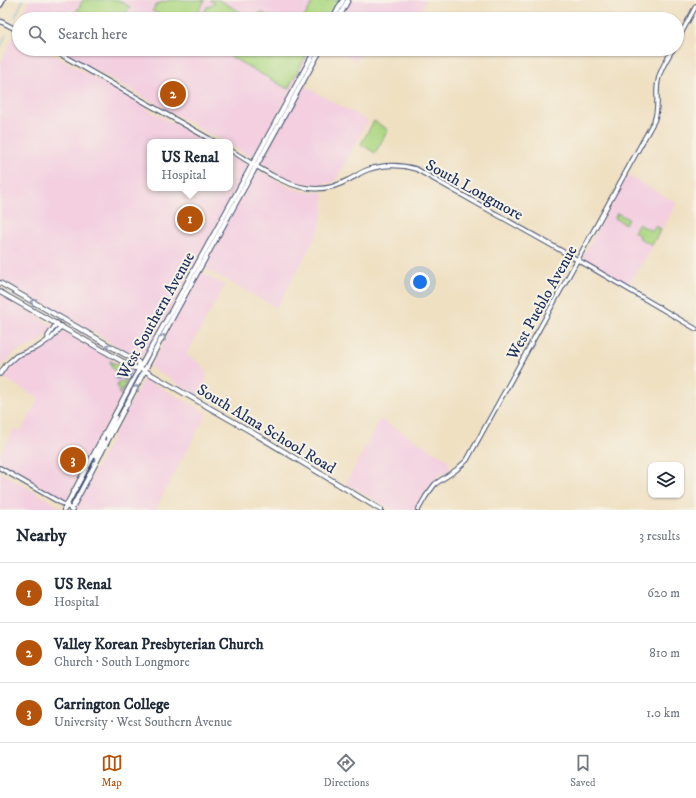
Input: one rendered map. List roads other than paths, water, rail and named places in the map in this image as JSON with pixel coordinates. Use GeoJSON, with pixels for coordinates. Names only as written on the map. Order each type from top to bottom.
{"type":"FeatureCollection","features":[{"type":"Feature","properties":{"kind":"main road"},"geometry":{"type":"LineString","coordinates":[[336,12],[343,0]]}},
{"type":"Feature","properties":{"kind":"main road"},"geometry":{"type":"LineString","coordinates":[[342,12],[348,0]]}},
{"type":"Feature","properties":{"kind":"main road","name":"West Southern Avenue"},"geometry":{"type":"LineString","coordinates":[[69,509],[145,371],[312,56]]}},
{"type":"Feature","properties":{"kind":"main road","name":"West Southern Avenue"},"geometry":{"type":"LineString","coordinates":[[69,509],[70,504],[80,486],[81,478],[116,411],[317,56]]}},
{"type":"Feature","properties":{"kind":"main road"},"geometry":{"type":"LineString","coordinates":[[278,126],[278,122],[289,102],[288,99]]}},
{"type":"Feature","properties":{"kind":"main road","name":"South Alma School Road"},"geometry":{"type":"LineString","coordinates":[[0,283],[138,362],[140,368]]}},
{"type":"Feature","properties":{"kind":"main road","name":"South Alma School Road"},"geometry":{"type":"LineString","coordinates":[[0,292],[134,368],[140,368],[250,431],[381,510]]}},
{"type":"Feature","properties":{"kind":"main road"},"geometry":{"type":"LineString","coordinates":[[108,439],[108,434],[114,422],[116,411]]}},
{"type":"Feature","properties":{"kind":"main road"},"geometry":{"type":"LineString","coordinates":[[94,466],[97,454],[103,442],[102,438]]}},
{"type":"Feature","properties":{"kind":"street"},"geometry":{"type":"LineString","coordinates":[[684,28],[696,6]]}},
{"type":"Feature","properties":{"kind":"street"},"geometry":{"type":"LineString","coordinates":[[0,21],[12,27]]}},
{"type":"Feature","properties":{"kind":"street"},"geometry":{"type":"LineString","coordinates":[[63,56],[210,139]]}},
{"type":"Feature","properties":{"kind":"street","name":"West Pueblo Avenue"},"geometry":{"type":"LineString","coordinates":[[418,510],[434,486],[442,478],[450,474],[467,460],[471,454],[657,115],[657,88],[659,74],[669,56]]}},
{"type":"Feature","properties":{"kind":"street","name":"South Longmore"},"geometry":{"type":"LineString","coordinates":[[233,152],[288,183],[302,188],[315,189],[340,184],[365,171],[380,166],[393,165],[411,168],[427,174],[696,329]]}},
{"type":"Feature","properties":{"kind":"street"},"geometry":{"type":"LineString","coordinates":[[48,340],[48,336],[57,323]]}},
{"type":"Feature","properties":{"kind":"street"},"geometry":{"type":"LineString","coordinates":[[0,374],[6,365],[16,356],[38,347],[51,339],[62,326]]}},
{"type":"Feature","properties":{"kind":"street"},"geometry":{"type":"LineString","coordinates":[[0,468],[69,509]]}},
{"type":"Feature","properties":{"kind":"water"},"geometry":{"type":"Polygon","coordinates":[[[128,371],[130,373],[129,377],[115,378],[116,375],[128,371]]]}},
{"type":"Feature","properties":{"kind":"waterway"},"geometry":{"type":"LineString","coordinates":[[17,12],[23,0]]}},
{"type":"Feature","properties":{"kind":"waterway"},"geometry":{"type":"LineString","coordinates":[[0,48],[6,35]]}},
{"type":"Feature","properties":{"kind":"place","name":"Valley Korean Presbyterian Church"},"geometry":{"type":"Point","coordinates":[173,94]}},
{"type":"Feature","properties":{"kind":"place","name":"US Renal"},"geometry":{"type":"Point","coordinates":[190,219]}},
{"type":"Feature","properties":{"kind":"place","name":"Carrington College"},"geometry":{"type":"Point","coordinates":[73,460]}}]}
